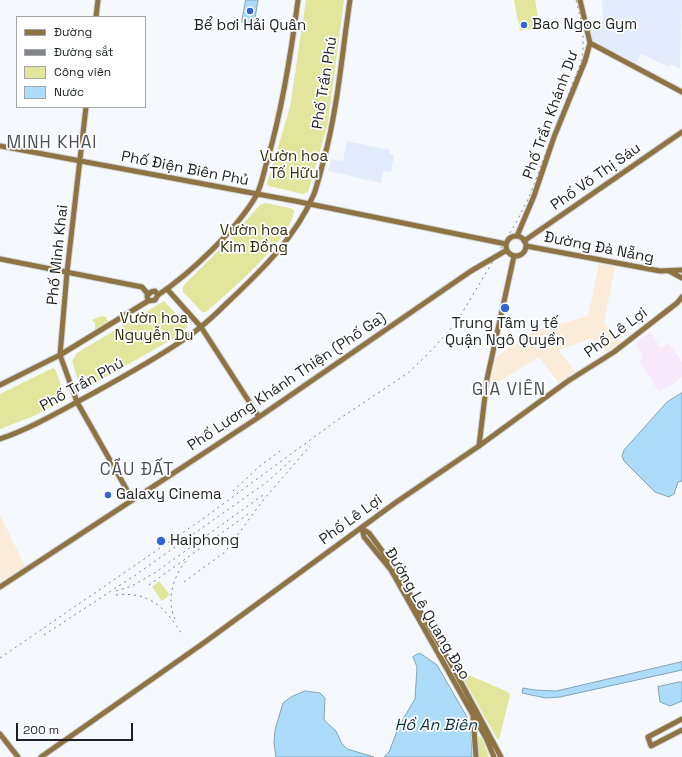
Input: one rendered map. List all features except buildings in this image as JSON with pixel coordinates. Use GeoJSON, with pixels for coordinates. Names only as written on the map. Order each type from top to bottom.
{"type":"FeatureCollection","features":[{"type":"Feature","properties":{"kind":"main road"},"geometry":{"type":"LineString","coordinates":[[96,16],[98,0]]}},
{"type":"Feature","properties":{"kind":"main road"},"geometry":{"type":"LineString","coordinates":[[0,385],[60,355],[148,301],[154,301],[158,295],[167,289],[222,239],[244,214],[257,194],[283,101],[298,0]]}},
{"type":"Feature","properties":{"kind":"main road","name":"Phố Trần Phú"},"geometry":{"type":"LineString","coordinates":[[0,439],[23,431],[151,361],[201,327],[244,288],[278,252],[291,234],[314,192],[332,127],[350,0]]}},
{"type":"Feature","properties":{"kind":"main road","name":"Phố Trần Khánh Dư"},"geometry":{"type":"LineString","coordinates":[[517,236],[534,196],[554,137],[585,61],[590,42],[580,0]]}},
{"type":"Feature","properties":{"kind":"main road"},"geometry":{"type":"LineString","coordinates":[[590,42],[682,92]]}},
{"type":"Feature","properties":{"kind":"main road","name":"Phố Minh Khai"},"geometry":{"type":"LineString","coordinates":[[86,108],[67,272],[60,355],[77,402],[132,499]]}},
{"type":"Feature","properties":{"kind":"main road","name":"Phố Võ Thị Sáu"},"geometry":{"type":"LineString","coordinates":[[525,244],[682,132]]}},
{"type":"Feature","properties":{"kind":"main road","name":"Phố Điện Biên Phủ"},"geometry":{"type":"LineString","coordinates":[[0,146],[257,194],[506,244]]}},
{"type":"Feature","properties":{"kind":"main road"},"geometry":{"type":"LineString","coordinates":[[517,236],[525,244],[522,254],[514,256],[507,250],[506,244],[511,237],[517,236]]}},
{"type":"Feature","properties":{"kind":"main road","name":"Đường Đà Nẵng"},"geometry":{"type":"LineString","coordinates":[[525,244],[660,271],[682,270]]}},
{"type":"Feature","properties":{"kind":"main road","name":"Phố Lương Khánh Thiện (Phố Ga)"},"geometry":{"type":"LineString","coordinates":[[0,587],[259,416],[471,271],[507,250]]}},
{"type":"Feature","properties":{"kind":"main road"},"geometry":{"type":"LineString","coordinates":[[479,446],[488,379],[514,256]]}},
{"type":"Feature","properties":{"kind":"main road"},"geometry":{"type":"LineString","coordinates":[[0,259],[142,287],[148,294],[148,301]]}},
{"type":"Feature","properties":{"kind":"main road","name":"Đường Đà Nẵng"},"geometry":{"type":"LineString","coordinates":[[668,271],[682,278]]}},
{"type":"Feature","properties":{"kind":"main road"},"geometry":{"type":"LineString","coordinates":[[167,289],[201,327],[259,416]]}},
{"type":"Feature","properties":{"kind":"main road"},"geometry":{"type":"LineString","coordinates":[[148,294],[154,291],[158,295]]}},
{"type":"Feature","properties":{"kind":"main road","name":"Phố Lê Lợi"},"geometry":{"type":"LineString","coordinates":[[41,757],[209,639],[395,503],[479,446],[568,381],[614,352],[679,302],[682,297]]}},
{"type":"Feature","properties":{"kind":"main road","name":"Đường Lê Quang Đạo"},"geometry":{"type":"LineString","coordinates":[[361,528],[369,533],[394,567],[500,756]]}},
{"type":"Feature","properties":{"kind":"main road","name":"Đường Lê Quang Đạo"},"geometry":{"type":"LineString","coordinates":[[361,528],[364,537],[394,576],[486,738],[494,757]]}},
{"type":"Feature","properties":{"kind":"main road"},"geometry":{"type":"LineString","coordinates":[[473,706],[476,757]]}},
{"type":"Feature","properties":{"kind":"main road"},"geometry":{"type":"LineString","coordinates":[[682,719],[648,736],[651,746],[682,730]]}},
{"type":"Feature","properties":{"kind":"main road"},"geometry":{"type":"LineString","coordinates":[[0,734],[18,757]]}},
{"type":"Feature","properties":{"kind":"main road"},"geometry":{"type":"LineString","coordinates":[[11,757],[13,751]]}},
{"type":"Feature","properties":{"kind":"shaded area"},"geometry":{"type":"Polygon","coordinates":[[[602,0],[682,0],[680,69],[671,64],[669,67],[641,54],[636,63],[591,40],[591,22],[603,21],[602,0]]]}},
{"type":"Feature","properties":{"kind":"shaded area"},"geometry":{"type":"Polygon","coordinates":[[[347,141],[390,150],[389,154],[394,155],[391,172],[383,171],[381,183],[328,171],[331,159],[343,161],[347,141]]]}},
{"type":"Feature","properties":{"kind":"shaded area"},"geometry":{"type":"Polygon","coordinates":[[[599,264],[615,267],[604,322],[620,343],[606,352],[593,338],[558,350],[575,371],[559,383],[539,357],[490,387],[496,357],[534,331],[588,316],[599,264]]]}},
{"type":"Feature","properties":{"kind":"shaded area"},"geometry":{"type":"Polygon","coordinates":[[[650,332],[661,348],[668,343],[682,362],[682,376],[675,383],[659,392],[639,361],[643,358],[635,342],[650,332]]]}},
{"type":"Feature","properties":{"kind":"shaded area"},"geometry":{"type":"Polygon","coordinates":[[[0,515],[25,566],[0,582],[0,515]]]}},
{"type":"Feature","properties":{"kind":"green space","name":"Vườn hoa Tố Hữu"},"geometry":{"type":"Polygon","coordinates":[[[306,0],[344,0],[328,123],[308,192],[303,194],[269,186],[267,184],[290,107],[306,0]]]}},
{"type":"Feature","properties":{"kind":"green space"},"geometry":{"type":"Polygon","coordinates":[[[514,0],[535,0],[540,27],[520,31],[514,0]]]}},
{"type":"Feature","properties":{"kind":"green space","name":"Vườn hoa Kim Đồng"},"geometry":{"type":"Polygon","coordinates":[[[265,203],[294,210],[291,222],[283,235],[258,265],[206,312],[202,312],[183,292],[183,286],[226,243],[260,205],[265,203]]]}},
{"type":"Feature","properties":{"kind":"green space","name":"Vườn hoa Nguyễn Du"},"geometry":{"type":"Polygon","coordinates":[[[164,301],[187,325],[185,332],[81,390],[72,361],[77,353],[164,301]]]}},
{"type":"Feature","properties":{"kind":"green space"},"geometry":{"type":"Polygon","coordinates":[[[101,316],[106,317],[108,322],[95,330],[95,323],[92,320],[101,316]]]}},
{"type":"Feature","properties":{"kind":"green space"},"geometry":{"type":"Polygon","coordinates":[[[53,368],[55,369],[65,396],[64,400],[36,415],[0,429],[0,394],[53,368]]]}},
{"type":"Feature","properties":{"kind":"green space"},"geometry":{"type":"Polygon","coordinates":[[[159,581],[170,595],[162,601],[152,587],[159,581]]]}},
{"type":"Feature","properties":{"kind":"green space"},"geometry":{"type":"Polygon","coordinates":[[[462,672],[508,692],[510,695],[499,739],[497,739],[461,674],[462,672]]]}},
{"type":"Feature","properties":{"kind":"green space"},"geometry":{"type":"Polygon","coordinates":[[[478,736],[482,738],[489,757],[478,757],[476,739],[478,736]]]}},
{"type":"Feature","properties":{"kind":"water","name":"Bể bơi Hải Quân"},"geometry":{"type":"Polygon","coordinates":[[[246,0],[258,0],[254,24],[242,22],[246,0]]]}},
{"type":"Feature","properties":{"kind":"water"},"geometry":{"type":"Polygon","coordinates":[[[682,393],[682,481],[678,482],[674,494],[669,497],[655,492],[624,461],[622,456],[624,450],[667,402],[682,393]]]}},
{"type":"Feature","properties":{"kind":"water","name":"Hồ An Biên"},"geometry":{"type":"Polygon","coordinates":[[[420,653],[437,665],[467,717],[471,730],[472,757],[384,757],[389,752],[399,726],[415,699],[417,667],[413,657],[420,653]]]}},
{"type":"Feature","properties":{"kind":"water"},"geometry":{"type":"Polygon","coordinates":[[[682,662],[682,670],[560,697],[546,698],[522,693],[523,688],[556,691],[682,662]]]}},
{"type":"Feature","properties":{"kind":"water"},"geometry":{"type":"Polygon","coordinates":[[[682,682],[682,701],[670,706],[660,702],[658,687],[682,682]]]}},
{"type":"Feature","properties":{"kind":"water","name":"Hồ An Biên"},"geometry":{"type":"Polygon","coordinates":[[[305,691],[320,693],[325,698],[324,720],[336,731],[342,744],[347,749],[374,757],[276,757],[274,743],[275,730],[283,703],[291,697],[305,691]]]}},
{"type":"Feature","properties":{"kind":"railway"},"geometry":{"type":"LineString","coordinates":[[0,658],[204,518],[336,421],[408,373],[427,355],[456,323],[517,221],[529,197],[581,62],[583,51],[583,29],[576,0]]}},
{"type":"Feature","properties":{"kind":"railway"},"geometry":{"type":"LineString","coordinates":[[184,582],[225,552],[264,499],[310,446]]}},
{"type":"Feature","properties":{"kind":"railway"},"geometry":{"type":"LineString","coordinates":[[233,491],[261,465],[283,449]]}},
{"type":"Feature","properties":{"kind":"railway"},"geometry":{"type":"LineString","coordinates":[[44,635],[134,576],[267,482],[291,460]]}},
{"type":"Feature","properties":{"kind":"railway"},"geometry":{"type":"LineString","coordinates":[[116,591],[132,586],[156,572],[263,495]]}},
{"type":"Feature","properties":{"kind":"railway"},"geometry":{"type":"LineString","coordinates":[[149,585],[248,514]]}},
{"type":"Feature","properties":{"kind":"railway"},"geometry":{"type":"LineString","coordinates":[[175,619],[171,604],[172,588],[178,573],[187,560]]}},
{"type":"Feature","properties":{"kind":"railway"},"geometry":{"type":"LineString","coordinates":[[116,595],[128,594],[138,596],[155,603],[163,609],[182,634]]}},
{"type":"Feature","properties":{"kind":"place","name":"Bể bơi Hải Quân"},"geometry":{"type":"Point","coordinates":[250,11]}},
{"type":"Feature","properties":{"kind":"place","name":"Bao Ngoc Gym"},"geometry":{"type":"Point","coordinates":[524,25]}},
{"type":"Feature","properties":{"kind":"place","name":"Trung Tâm y tế Quận Ngô Quyền"},"geometry":{"type":"Point","coordinates":[505,308]}},
{"type":"Feature","properties":{"kind":"place","name":"Galaxy Cinema"},"geometry":{"type":"Point","coordinates":[108,495]}},
{"type":"Feature","properties":{"kind":"place","name":"Haiphong"},"geometry":{"type":"Point","coordinates":[161,541]}},
{"type":"Feature","properties":{"kind":"district","name":"MINH KHAI"},"geometry":{"type":"Point","coordinates":[52,143]}},
{"type":"Feature","properties":{"kind":"district","name":"GIA VIÊN"},"geometry":{"type":"Point","coordinates":[509,390]}},
{"type":"Feature","properties":{"kind":"district","name":"CẦU ĐẤT"},"geometry":{"type":"Point","coordinates":[137,470]}}]}
